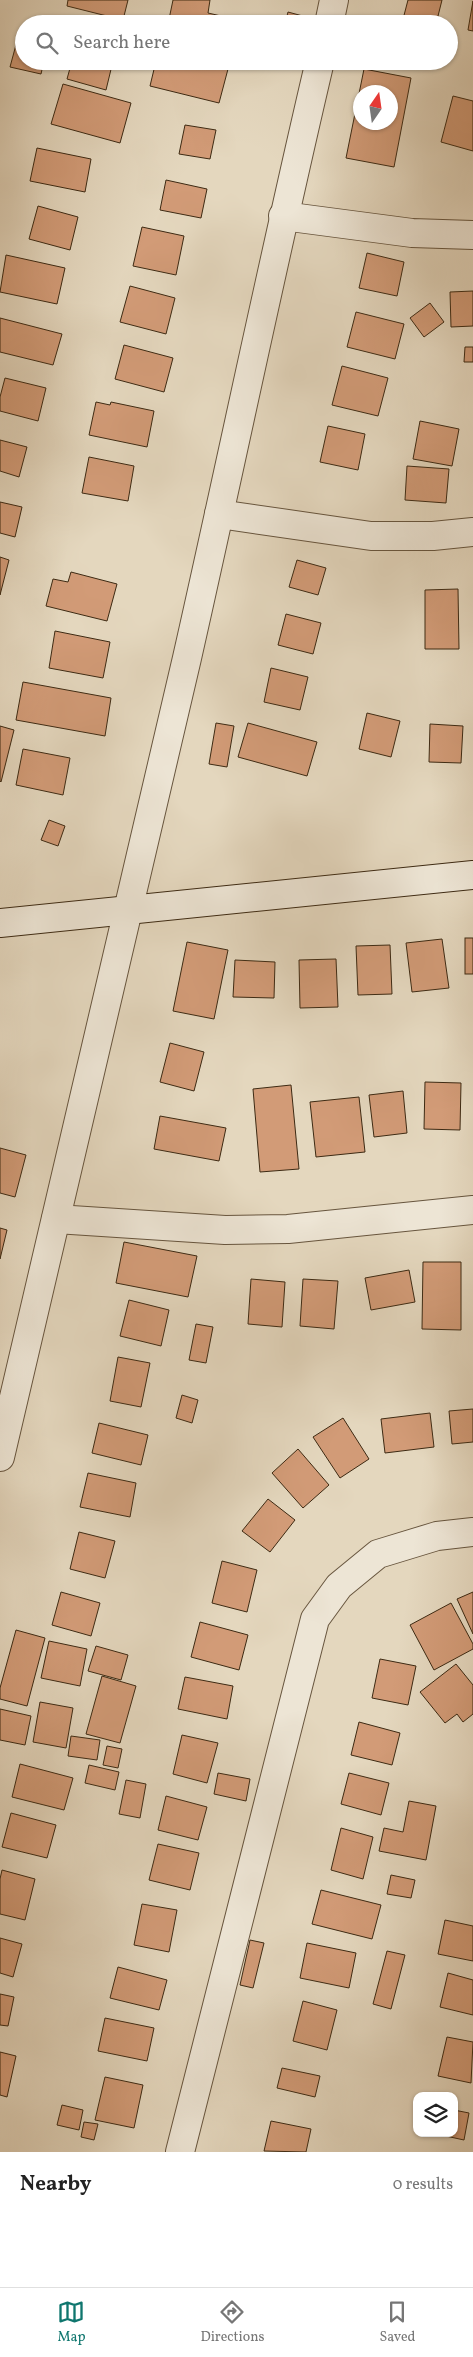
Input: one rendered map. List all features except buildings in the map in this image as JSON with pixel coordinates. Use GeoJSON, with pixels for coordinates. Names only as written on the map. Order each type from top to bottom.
{"type":"FeatureCollection","features":[{"type":"Feature","properties":{"kind":"street"},"geometry":{"type":"LineString","coordinates":[[331,15],[334,0]]}},
{"type":"Feature","properties":{"kind":"street"},"geometry":{"type":"LineString","coordinates":[[0,1458],[130,910],[220,514],[283,216],[318,70]]}},
{"type":"Feature","properties":{"kind":"street"},"geometry":{"type":"LineString","coordinates":[[283,216],[412,234],[473,235]]}},
{"type":"Feature","properties":{"kind":"street"},"geometry":{"type":"LineString","coordinates":[[220,514],[371,536],[433,536],[473,532]]}},
{"type":"Feature","properties":{"kind":"street"},"geometry":{"type":"LineString","coordinates":[[0,923],[473,876]]}},
{"type":"Feature","properties":{"kind":"street"},"geometry":{"type":"LineString","coordinates":[[56,1219],[225,1230],[288,1229],[473,1210]]}},
{"type":"Feature","properties":{"kind":"street"},"geometry":{"type":"LineString","coordinates":[[180,2152],[315,1619],[339,1586],[378,1554],[437,1536],[473,1532]]}}]}
